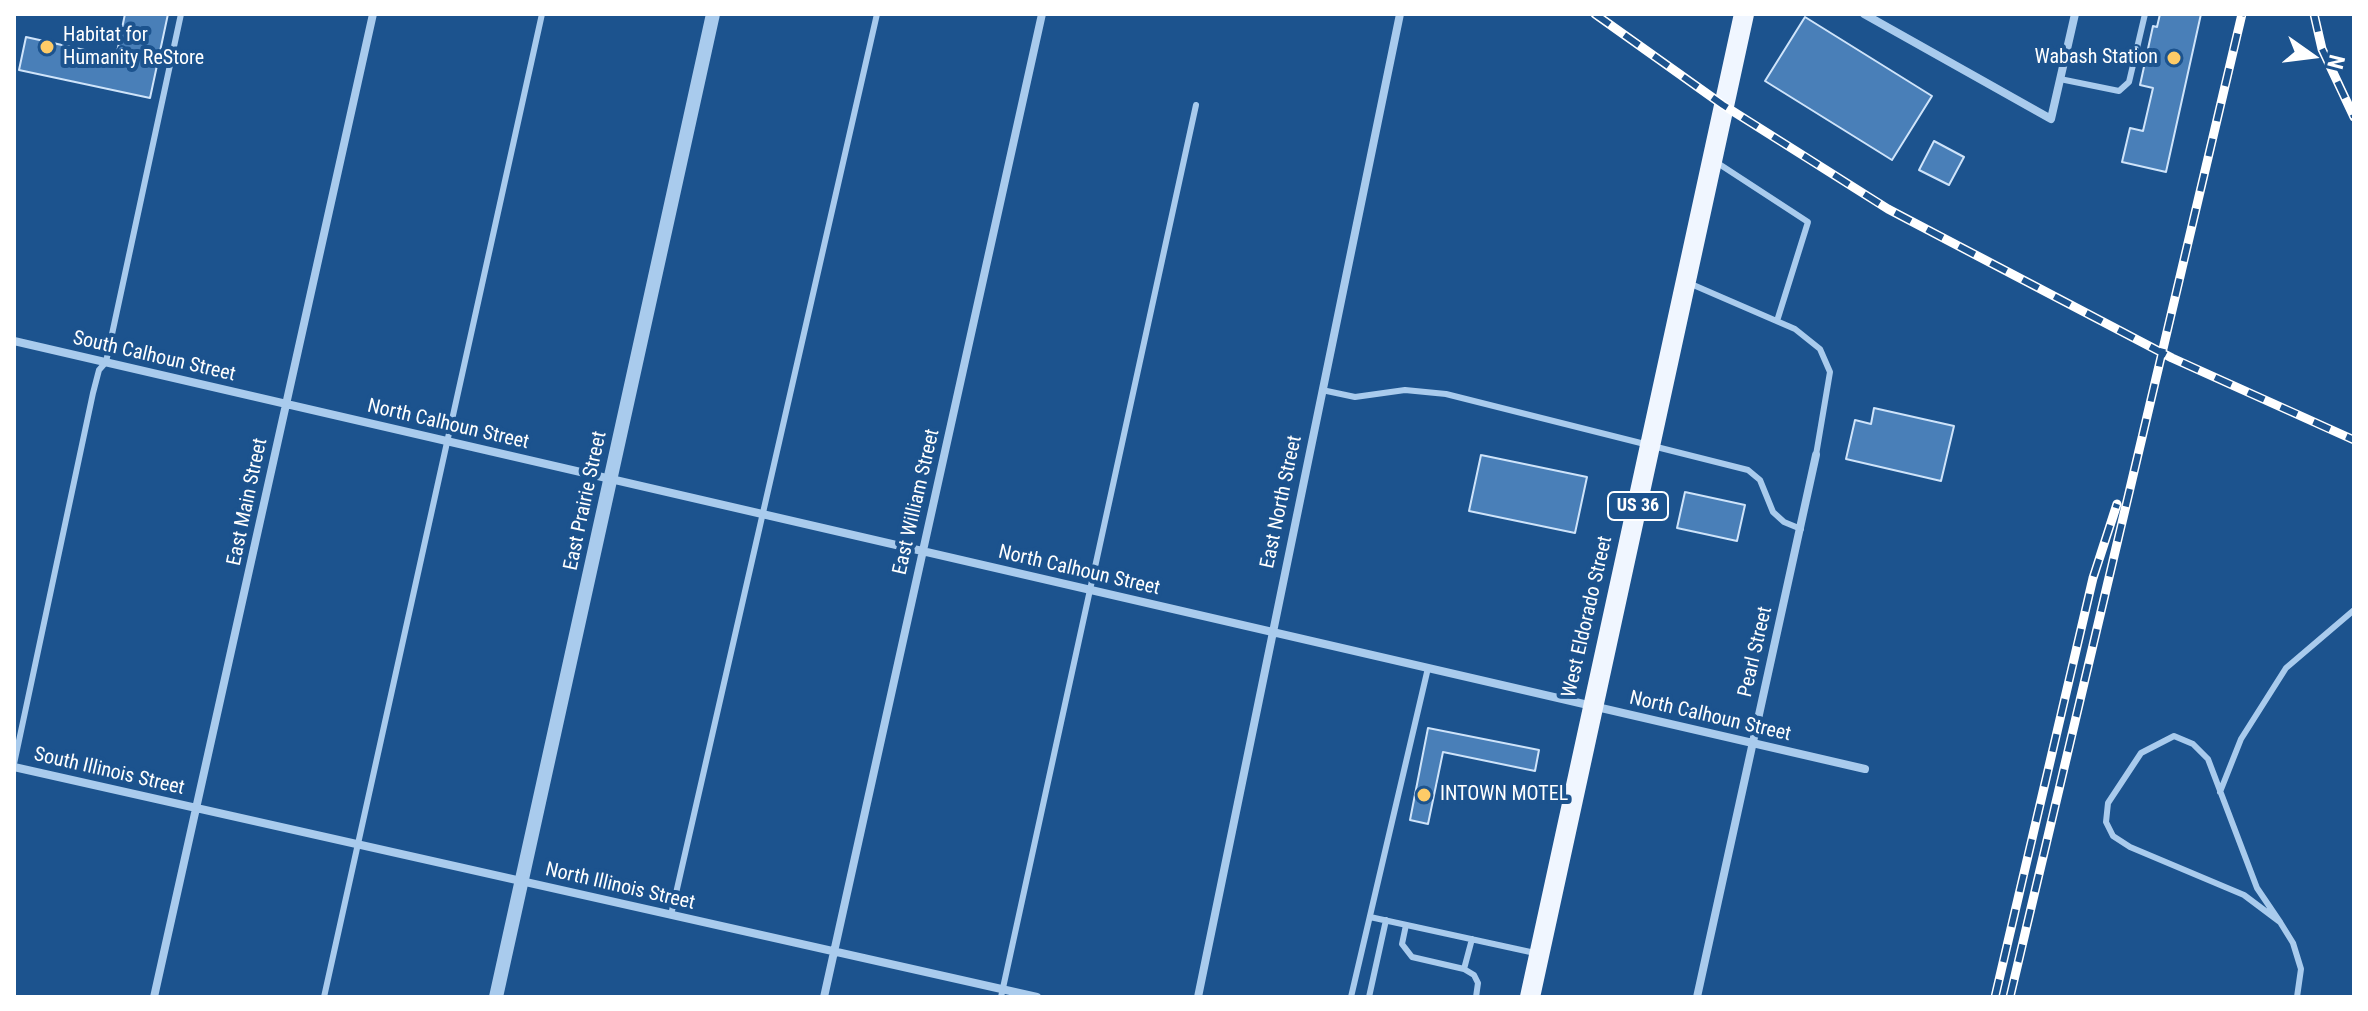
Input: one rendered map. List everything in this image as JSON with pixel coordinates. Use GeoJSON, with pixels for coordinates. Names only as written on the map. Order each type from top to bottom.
{"type":"FeatureCollection","features":[{"type":"Feature","properties":{"kind":"main road","name":"West Eldorado Street"},"geometry":{"type":"LineString","coordinates":[[1530,997],[1744,14]]}},
{"type":"Feature","properties":{"kind":"street","name":"East Main Street"},"geometry":{"type":"LineString","coordinates":[[154,997],[373,14]]}},
{"type":"Feature","properties":{"kind":"street","name":"East Prairie Street"},"geometry":{"type":"LineString","coordinates":[[496,997],[713,14]]}},
{"type":"Feature","properties":{"kind":"street","name":"East William Street"},"geometry":{"type":"LineString","coordinates":[[824,997],[1042,14]]}},
{"type":"Feature","properties":{"kind":"street","name":"East North Street"},"geometry":{"type":"LineString","coordinates":[[1198,997],[1400,14]]}},
{"type":"Feature","properties":{"kind":"street"},"geometry":{"type":"LineString","coordinates":[[1864,14],[2051,119],[2075,14]]}},
{"type":"Feature","properties":{"kind":"street","name":"South Calhoun Street"},"geometry":{"type":"LineString","coordinates":[[14,341],[286,404]]}},
{"type":"Feature","properties":{"kind":"street","name":"North Calhoun Street"},"geometry":{"type":"LineString","coordinates":[[286,404],[1865,769]]}},
{"type":"Feature","properties":{"kind":"street","name":"Pearl Street"},"geometry":{"type":"LineString","coordinates":[[1697,997],[1816,455]]}},
{"type":"Feature","properties":{"kind":"street","name":"South Illinois Street"},"geometry":{"type":"LineString","coordinates":[[14,766],[197,808]]}},
{"type":"Feature","properties":{"kind":"street","name":"North Illinois Street"},"geometry":{"type":"LineString","coordinates":[[197,808],[833,951],[1002,993],[1037,997]]}},
{"type":"Feature","properties":{"kind":"lane"},"geometry":{"type":"LineString","coordinates":[[14,766],[93,393],[99,370],[106,362],[181,14]]}},
{"type":"Feature","properties":{"kind":"lane"},"geometry":{"type":"LineString","coordinates":[[324,997],[450,442],[542,14]]}},
{"type":"Feature","properties":{"kind":"lane"},"geometry":{"type":"LineString","coordinates":[[671,915],[877,14]]}},
{"type":"Feature","properties":{"kind":"lane"},"geometry":{"type":"LineString","coordinates":[[2060,79],[2119,91],[2129,82],[2145,14]]}},
{"type":"Feature","properties":{"kind":"lane"},"geometry":{"type":"LineString","coordinates":[[1002,993],[1196,105]]}},
{"type":"Feature","properties":{"kind":"lane"},"geometry":{"type":"LineString","coordinates":[[1712,159],[1808,222],[1777,321]]}},
{"type":"Feature","properties":{"kind":"lane"},"geometry":{"type":"LineString","coordinates":[[1684,281],[1795,329],[1820,349],[1830,372],[1816,455]]}},
{"type":"Feature","properties":{"kind":"lane"},"geometry":{"type":"LineString","coordinates":[[1322,390],[1355,397],[1405,390],[1446,394],[1748,470],[1760,480],[1773,512],[1784,522],[1801,529]]}},
{"type":"Feature","properties":{"kind":"lane"},"geometry":{"type":"LineString","coordinates":[[2220,792],[2241,739],[2286,668],[2354,610]]}},
{"type":"Feature","properties":{"kind":"lane"},"geometry":{"type":"LineString","coordinates":[[1351,997],[1428,668]]}},
{"type":"Feature","properties":{"kind":"lane"},"geometry":{"type":"LineString","coordinates":[[2280,922],[2244,895],[2130,847],[2113,836],[2106,822],[2108,803],[2124,774],[2141,753],[2174,736],[2193,744],[2208,759],[2257,888],[2280,922],[2293,943],[2301,969],[2297,997]]}},
{"type":"Feature","properties":{"kind":"lane"},"geometry":{"type":"LineString","coordinates":[[1370,917],[1539,954]]}},
{"type":"Feature","properties":{"kind":"lane"},"geometry":{"type":"LineString","coordinates":[[1369,997],[1386,920]]}},
{"type":"Feature","properties":{"kind":"lane"},"geometry":{"type":"LineString","coordinates":[[1406,925],[1402,944],[1412,957],[1464,969],[1474,975],[1478,983],[1476,997]]}},
{"type":"Feature","properties":{"kind":"lane"},"geometry":{"type":"LineString","coordinates":[[1464,969],[1472,939]]}},
{"type":"Feature","properties":{"kind":"building","name":"Habitat for Humanity ReStore"},"geometry":{"type":"Polygon","coordinates":[[[125,14],[168,14],[150,98],[19,70],[26,37],[116,57],[125,14]]]}},
{"type":"Feature","properties":{"kind":"building"},"geometry":{"type":"Polygon","coordinates":[[[2160,14],[2201,14],[2166,172],[2122,162],[2130,128],[2143,131],[2153,88],[2140,85],[2153,26],[2157,27],[2160,14]]]}},
{"type":"Feature","properties":{"kind":"building"},"geometry":{"type":"Polygon","coordinates":[[[1805,17],[1932,96],[1892,160],[1765,81],[1805,17]]]}},
{"type":"Feature","properties":{"kind":"building"},"geometry":{"type":"Polygon","coordinates":[[[1934,141],[1964,157],[1949,185],[1919,170],[1934,141]]]}},
{"type":"Feature","properties":{"kind":"building"},"geometry":{"type":"Polygon","coordinates":[[[1874,408],[1954,426],[1941,481],[1846,459],[1855,420],[1871,424],[1874,408]]]}},
{"type":"Feature","properties":{"kind":"building"},"geometry":{"type":"Polygon","coordinates":[[[1481,455],[1587,477],[1575,533],[1469,511],[1481,455]]]}},
{"type":"Feature","properties":{"kind":"building"},"geometry":{"type":"Polygon","coordinates":[[[1685,492],[1745,505],[1737,541],[1677,528],[1685,492]]]}},
{"type":"Feature","properties":{"kind":"building","name":"INTOWN MOTEL"},"geometry":{"type":"Polygon","coordinates":[[[1428,728],[1539,750],[1535,771],[1443,752],[1428,824],[1410,820],[1428,728]]]}},
{"type":"Feature","properties":{"kind":"railway"},"geometry":{"type":"LineString","coordinates":[[1595,14],[1723,105],[1888,209],[2172,358],[2354,440]]}},
{"type":"Feature","properties":{"kind":"railway"},"geometry":{"type":"LineString","coordinates":[[2010,997],[2242,14]]}},
{"type":"Feature","properties":{"kind":"railway"},"geometry":{"type":"LineString","coordinates":[[2314,14],[2322,49],[2354,117]]}},
{"type":"Feature","properties":{"kind":"railway"},"geometry":{"type":"LineString","coordinates":[[1995,997],[2093,578],[2117,504]]}},
{"type":"Feature","properties":{"kind":"place","name":"Habitat for Humanity ReStore"},"geometry":{"type":"Point","coordinates":[47,47]}},
{"type":"Feature","properties":{"kind":"place","name":"Wabash Station"},"geometry":{"type":"Point","coordinates":[2174,58]}},
{"type":"Feature","properties":{"kind":"place","name":"INTOWN MOTEL"},"geometry":{"type":"Point","coordinates":[1424,795]}}]}
